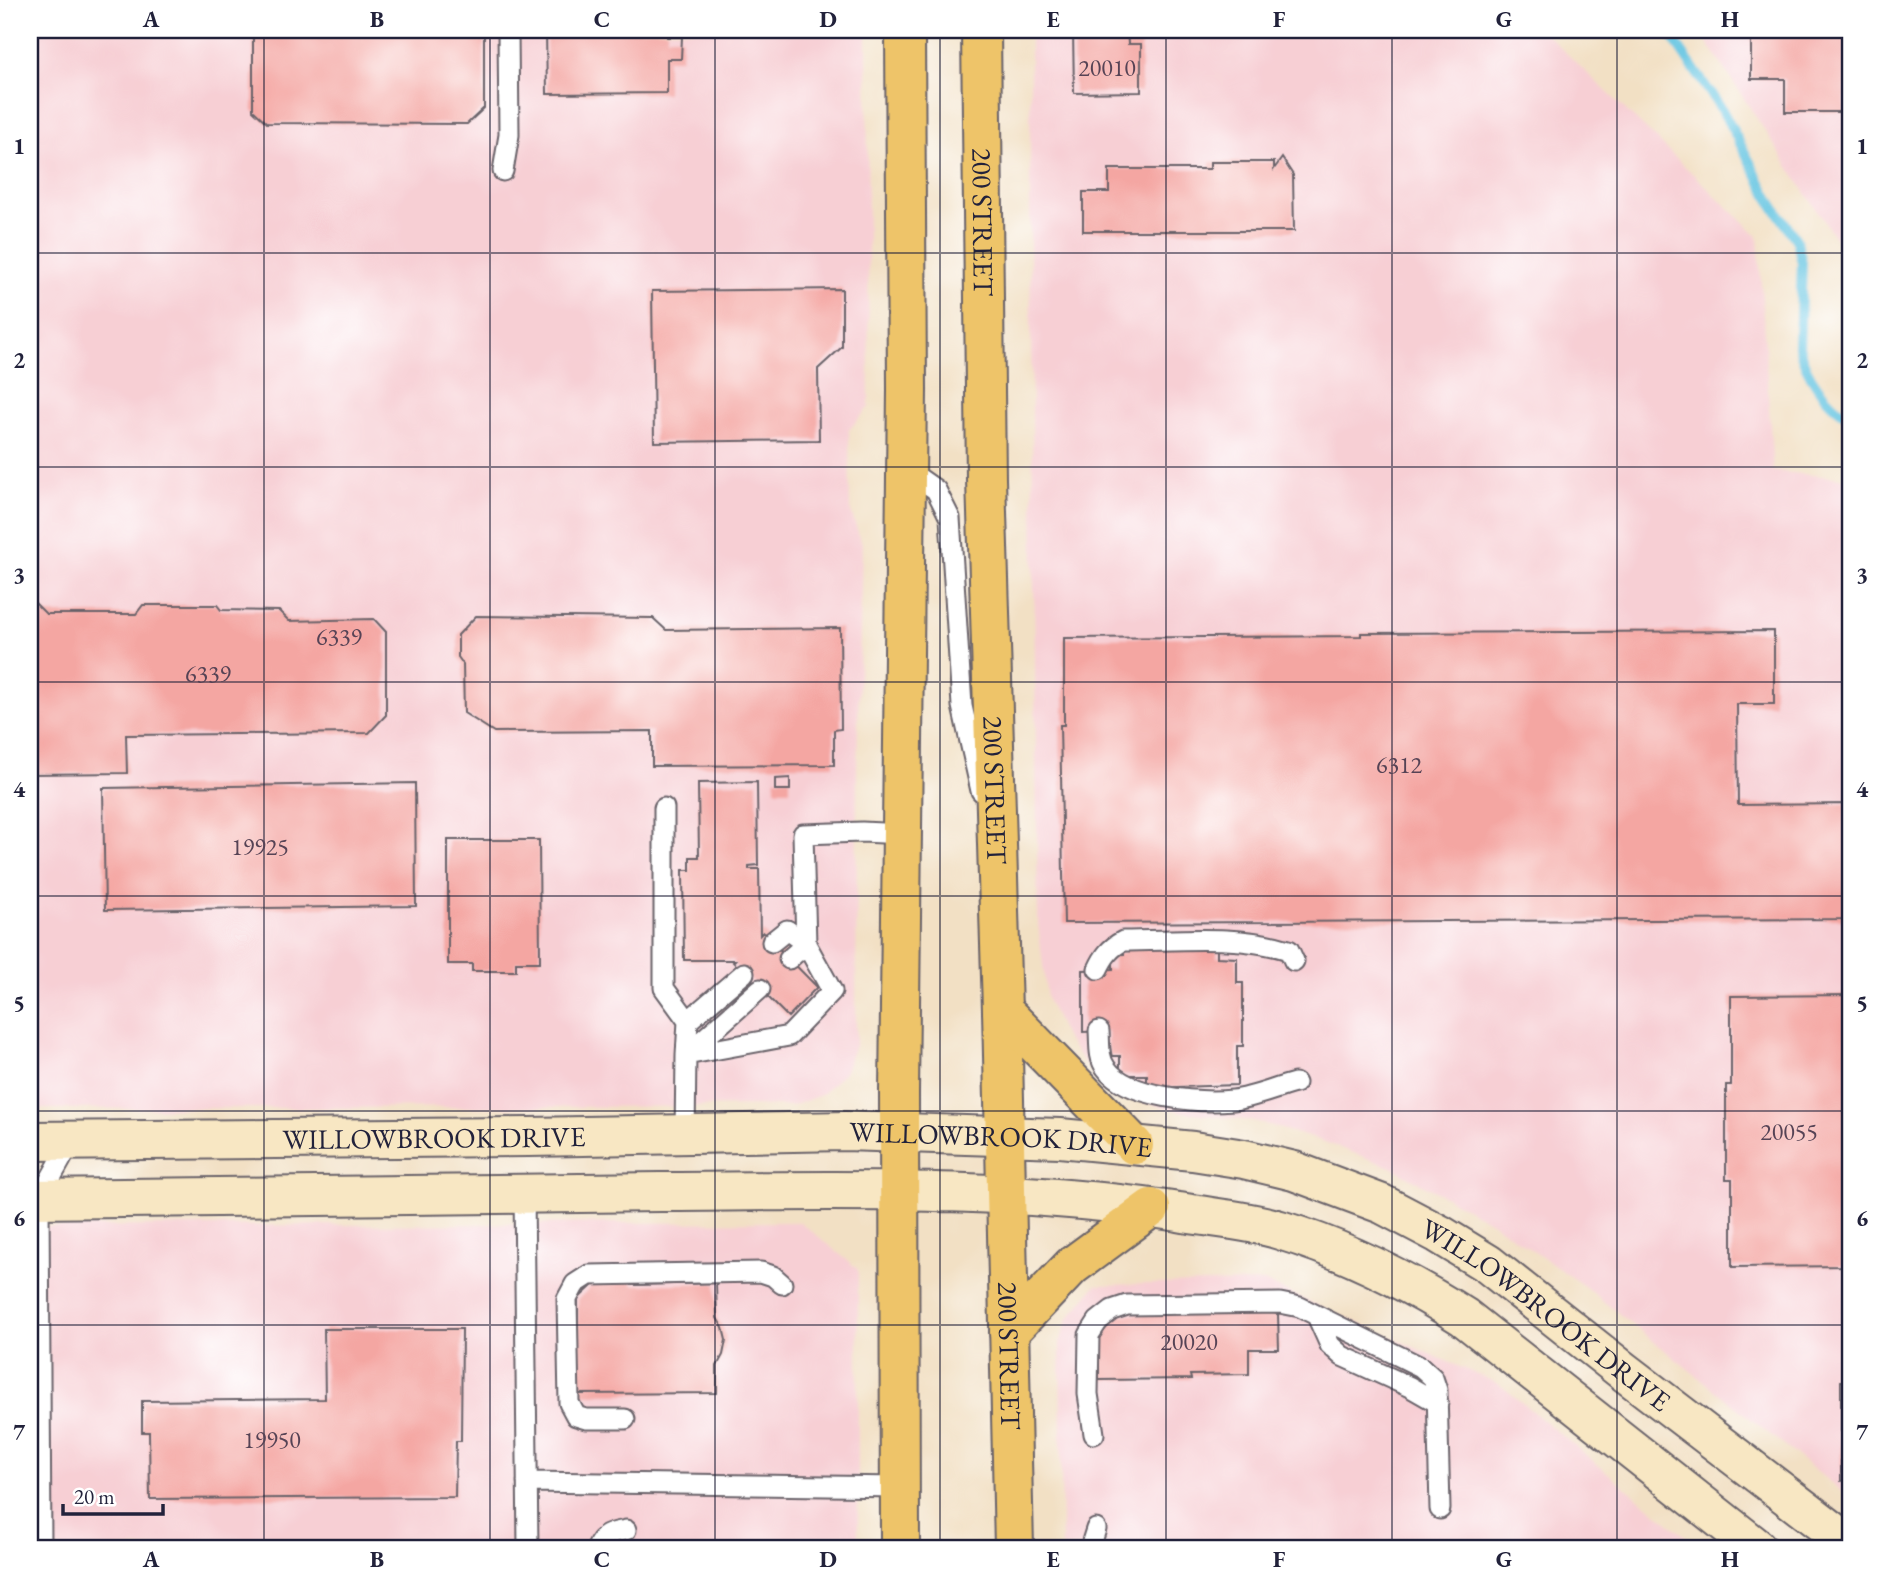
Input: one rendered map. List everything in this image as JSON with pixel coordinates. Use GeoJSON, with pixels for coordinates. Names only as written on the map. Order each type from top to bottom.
{"type":"FeatureCollection","features":[{"type":"Feature","properties":{"kind":"main road"},"geometry":{"type":"LineString","coordinates":[[900,1548],[899,1192],[906,469],[905,30]]}},
{"type":"Feature","properties":{"kind":"main road","name":"200 STREET"},"geometry":{"type":"LineString","coordinates":[[981,30],[986,479],[999,870],[1014,1548]]}},
{"type":"Feature","properties":{"kind":"main road"},"geometry":{"type":"LineString","coordinates":[[1002,1010],[1135,1145]]}},
{"type":"Feature","properties":{"kind":"main road","name":"WILLOWBROOK DRIVE"},"geometry":{"type":"LineString","coordinates":[[30,1141],[845,1131],[1060,1138],[1206,1153],[1294,1171],[1382,1205],[1439,1234],[1488,1264],[1851,1545]]}},
{"type":"Feature","properties":{"kind":"main road","name":"WILLOWBROOK DRIVE"},"geometry":{"type":"LineString","coordinates":[[34,1199],[524,1193],[1005,1194],[1151,1208],[1275,1228],[1376,1266],[1464,1317],[1757,1548]]}},
{"type":"Feature","properties":{"kind":"main road"},"geometry":{"type":"LineString","coordinates":[[1009,1332],[1072,1266],[1151,1208]]}},
{"type":"Feature","properties":{"kind":"main road"},"geometry":{"type":"LineString","coordinates":[[901,1487],[910,1548]]}},
{"type":"Feature","properties":{"kind":"lane"},"geometry":{"type":"LineString","coordinates":[[503,171],[509,135],[508,30]]}},
{"type":"Feature","properties":{"kind":"lane"},"geometry":{"type":"LineString","coordinates":[[906,469],[936,490],[950,518],[962,706],[999,870]]}},
{"type":"Feature","properties":{"kind":"lane"},"geometry":{"type":"LineString","coordinates":[[664,808],[664,988],[688,1021],[685,1135]]}},
{"type":"Feature","properties":{"kind":"lane"},"geometry":{"type":"LineString","coordinates":[[806,944],[803,834],[903,834]]}},
{"type":"Feature","properties":{"kind":"lane"},"geometry":{"type":"LineString","coordinates":[[686,1055],[789,1036],[832,991],[806,944],[787,930],[772,942]]}},
{"type":"Feature","properties":{"kind":"lane"},"geometry":{"type":"LineString","coordinates":[[1098,970],[1102,959],[1112,947],[1123,941],[1228,941],[1276,946],[1289,950],[1294,961]]}},
{"type":"Feature","properties":{"kind":"lane"},"geometry":{"type":"LineString","coordinates":[[789,959],[806,944]]}},
{"type":"Feature","properties":{"kind":"lane"},"geometry":{"type":"LineString","coordinates":[[688,1021],[744,973]]}},
{"type":"Feature","properties":{"kind":"lane"},"geometry":{"type":"LineString","coordinates":[[686,1055],[760,989]]}},
{"type":"Feature","properties":{"kind":"lane"},"geometry":{"type":"LineString","coordinates":[[1099,1031],[1101,1057],[1106,1069],[1146,1093],[1181,1099],[1234,1100],[1295,1083]]}},
{"type":"Feature","properties":{"kind":"lane"},"geometry":{"type":"LineString","coordinates":[[37,1547],[34,1199],[72,1140]]}},
{"type":"Feature","properties":{"kind":"lane"},"geometry":{"type":"LineString","coordinates":[[524,1193],[528,1548]]}},
{"type":"Feature","properties":{"kind":"lane"},"geometry":{"type":"LineString","coordinates":[[625,1419],[586,1419],[576,1416],[569,1403],[568,1299],[575,1284],[589,1275],[761,1272],[773,1276],[782,1284]]}},
{"type":"Feature","properties":{"kind":"lane"},"geometry":{"type":"LineString","coordinates":[[1094,1434],[1088,1394],[1089,1335],[1098,1321],[1112,1310],[1127,1306],[1280,1303],[1300,1307],[1421,1367],[1433,1378],[1438,1403],[1440,1509]]}},
{"type":"Feature","properties":{"kind":"lane"},"geometry":{"type":"LineString","coordinates":[[527,1482],[901,1487]]}},
{"type":"Feature","properties":{"kind":"lane"},"geometry":{"type":"LineString","coordinates":[[1090,1548],[1096,1529]]}},
{"type":"Feature","properties":{"kind":"lane"},"geometry":{"type":"LineString","coordinates":[[597,1548],[608,1533],[626,1530]]}},
{"type":"Feature","properties":{"kind":"shaded area"},"geometry":{"type":"Polygon","coordinates":[[[30,30],[867,30],[869,407],[849,430],[850,509],[862,544],[857,772],[856,1043],[845,1071],[821,1095],[792,1106],[30,1109],[30,30]]]}},
{"type":"Feature","properties":{"kind":"shaded area"},"geometry":{"type":"Polygon","coordinates":[[[1030,30],[1542,30],[1758,236],[1773,471],[1851,479],[1851,1499],[1584,1286],[1491,1222],[1393,1168],[1322,1141],[1258,1122],[1183,1112],[1130,1099],[1094,1075],[1066,1039],[1047,999],[1038,924],[1030,30]]]}},
{"type":"Feature","properties":{"kind":"shaded area"},"geometry":{"type":"Polygon","coordinates":[[[1699,30],[1851,30],[1851,343],[1844,338],[1840,245],[1699,30]]]}},
{"type":"Feature","properties":{"kind":"shaded area"},"geometry":{"type":"Polygon","coordinates":[[[800,1222],[858,1269],[858,1548],[30,1548],[30,1227],[800,1222]]]}},
{"type":"Feature","properties":{"kind":"shaded area"},"geometry":{"type":"Polygon","coordinates":[[[1264,1282],[1499,1384],[1700,1548],[1062,1548],[1060,1343],[1068,1319],[1096,1285],[1264,1282]]]}},
{"type":"Feature","properties":{"kind":"building"},"geometry":{"type":"Polygon","coordinates":[[[253,30],[484,30],[484,108],[467,124],[267,123],[253,110],[253,30]]]}},
{"type":"Feature","properties":{"kind":"building"},"geometry":{"type":"Polygon","coordinates":[[[546,30],[667,30],[667,37],[682,37],[681,59],[667,59],[667,93],[547,94],[546,30]]]}},
{"type":"Feature","properties":{"kind":"building"},"geometry":{"type":"Polygon","coordinates":[[[1073,30],[1127,30],[1128,44],[1141,44],[1141,92],[1074,93],[1073,30]]]}},
{"type":"Feature","properties":{"kind":"building"},"geometry":{"type":"Polygon","coordinates":[[[1751,30],[1845,30],[1845,112],[1785,112],[1785,79],[1751,79],[1751,30]]]}},
{"type":"Feature","properties":{"kind":"building"},"geometry":{"type":"Polygon","coordinates":[[[1282,158],[1293,175],[1294,231],[1083,231],[1083,192],[1109,192],[1109,169],[1210,169],[1210,162],[1274,162],[1274,169],[1282,158]]]}},
{"type":"Feature","properties":{"kind":"building"},"geometry":{"type":"Polygon","coordinates":[[[842,289],[842,347],[818,369],[819,440],[654,442],[652,291],[842,289]]]}},
{"type":"Feature","properties":{"kind":"building"},"geometry":{"type":"Polygon","coordinates":[[[30,598],[46,614],[136,614],[143,605],[217,605],[221,610],[279,611],[289,621],[374,619],[386,632],[386,715],[369,733],[126,735],[127,773],[30,774],[30,598]]]}},
{"type":"Feature","properties":{"kind":"building"},"geometry":{"type":"Polygon","coordinates":[[[476,616],[653,618],[666,630],[840,628],[841,729],[834,730],[834,765],[652,766],[652,731],[494,732],[464,713],[463,664],[458,657],[458,635],[476,616]]]}},
{"type":"Feature","properties":{"kind":"building"},"geometry":{"type":"Polygon","coordinates":[[[1774,631],[1774,704],[1737,704],[1738,805],[1851,804],[1851,919],[1064,923],[1060,725],[1064,725],[1064,638],[1774,631]]]}},
{"type":"Feature","properties":{"kind":"building"},"geometry":{"type":"Polygon","coordinates":[[[790,778],[790,790],[775,790],[775,779],[790,778]]]}},
{"type":"Feature","properties":{"kind":"building"},"geometry":{"type":"Polygon","coordinates":[[[757,782],[758,865],[749,866],[749,869],[759,869],[760,935],[763,932],[817,987],[788,1017],[733,962],[735,960],[684,960],[683,870],[690,870],[690,857],[699,857],[698,783],[757,782]]]}},
{"type":"Feature","properties":{"kind":"building"},"geometry":{"type":"Polygon","coordinates":[[[415,783],[416,906],[105,910],[103,788],[415,783]]]}},
{"type":"Feature","properties":{"kind":"building"},"geometry":{"type":"Polygon","coordinates":[[[448,840],[539,840],[540,962],[516,962],[516,971],[472,971],[472,964],[448,964],[448,840]]]}},
{"type":"Feature","properties":{"kind":"building"},"geometry":{"type":"Polygon","coordinates":[[[1217,947],[1217,957],[1237,958],[1237,983],[1243,983],[1243,1046],[1237,1046],[1237,1085],[1147,1088],[1147,1075],[1120,1075],[1120,1056],[1108,1056],[1108,1031],[1083,1032],[1083,970],[1113,969],[1113,954],[1124,954],[1124,948],[1217,947]]]}},
{"type":"Feature","properties":{"kind":"building"},"geometry":{"type":"Polygon","coordinates":[[[1851,995],[1851,1266],[1732,1267],[1732,1179],[1726,1179],[1726,1085],[1731,1085],[1731,996],[1851,995]]]}},
{"type":"Feature","properties":{"kind":"building"},"geometry":{"type":"Polygon","coordinates":[[[632,1277],[632,1285],[716,1283],[717,1318],[726,1340],[717,1366],[717,1393],[578,1394],[578,1299],[593,1285],[617,1284],[617,1278],[632,1277]]]}},
{"type":"Feature","properties":{"kind":"building"},"geometry":{"type":"Polygon","coordinates":[[[1278,1314],[1279,1349],[1249,1349],[1249,1374],[1190,1375],[1191,1379],[1099,1380],[1099,1336],[1118,1315],[1278,1314]]]}},
{"type":"Feature","properties":{"kind":"building"},"geometry":{"type":"Polygon","coordinates":[[[324,1329],[462,1329],[461,1441],[456,1441],[455,1497],[150,1499],[149,1432],[142,1432],[142,1401],[325,1399],[324,1329]]]}},
{"type":"Feature","properties":{"kind":"building"},"geometry":{"type":"Polygon","coordinates":[[[1841,1381],[1851,1381],[1851,1480],[1841,1481],[1841,1381]]]}},
{"type":"Feature","properties":{"kind":"waterway"},"geometry":{"type":"LineString","coordinates":[[1667,30],[1722,110],[1773,205],[1797,241],[1802,263],[1799,347],[1802,357],[1818,388],[1834,406],[1851,417]]}}]}
